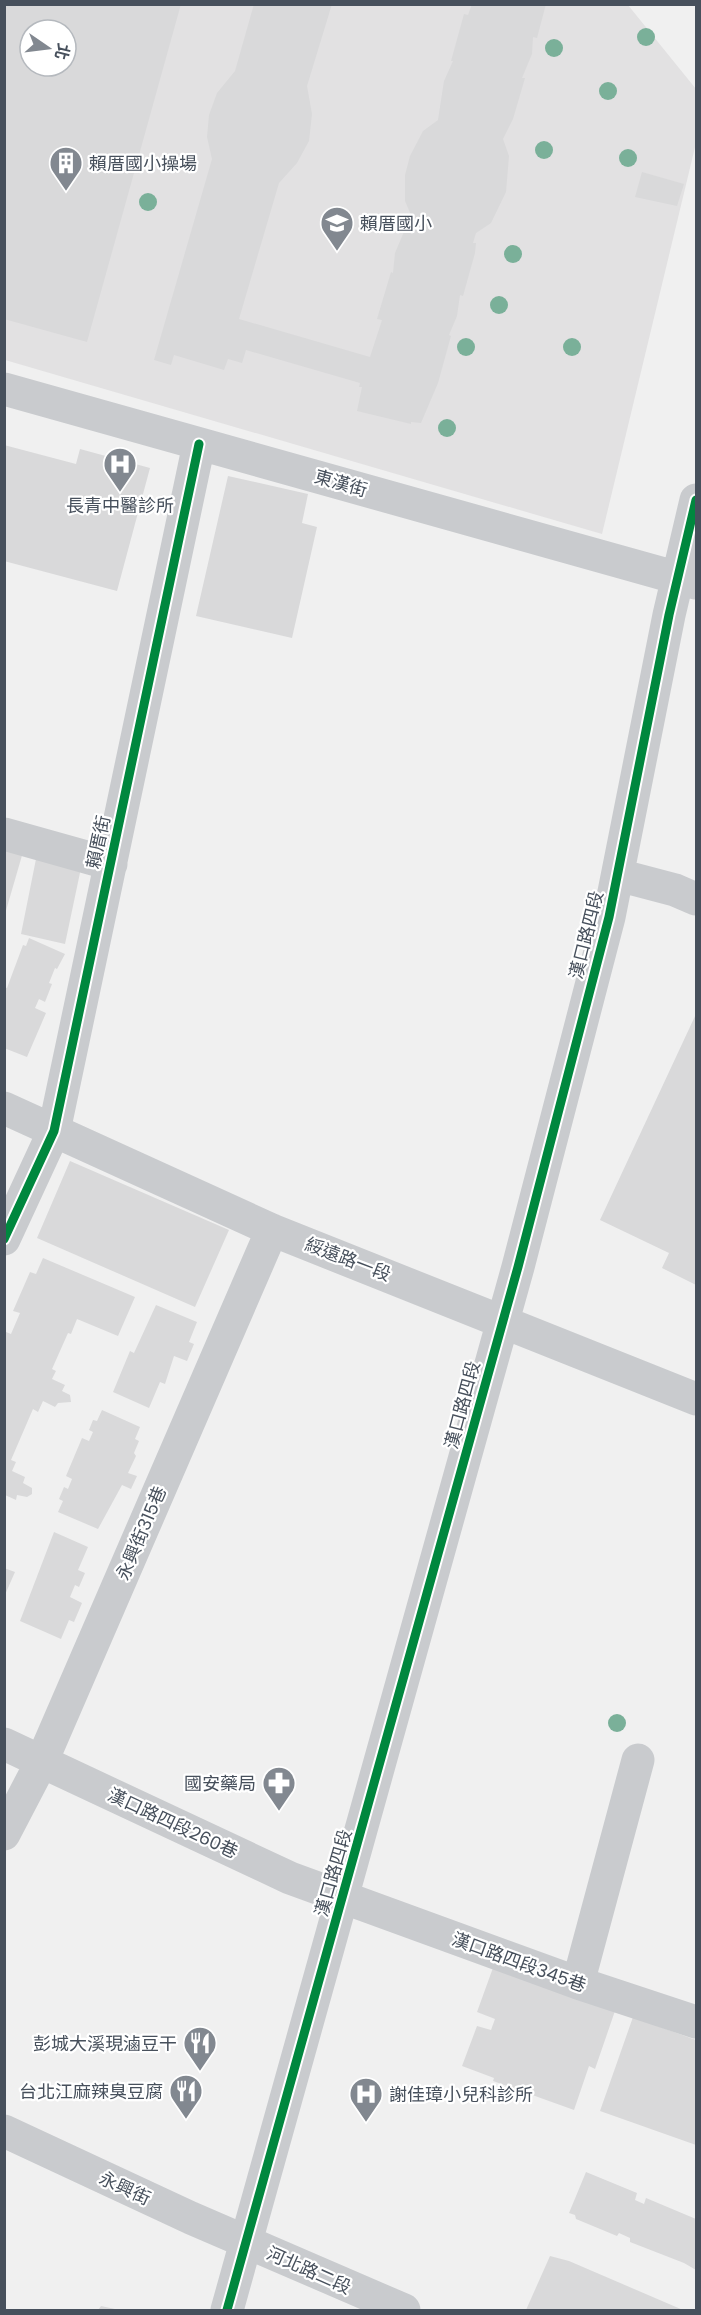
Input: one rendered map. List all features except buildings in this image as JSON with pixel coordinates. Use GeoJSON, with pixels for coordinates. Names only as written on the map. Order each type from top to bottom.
{"type":"FeatureCollection","features":[{"type":"Feature","properties":{"kind":"street","name":"東漢街"},"geometry":{"type":"LineString","coordinates":[[4,389],[687,581]]}},
{"type":"Feature","properties":{"kind":"street","name":"賴厝街"},"geometry":{"type":"LineString","coordinates":[[4,1239],[54,1131],[199,444]]}},
{"type":"Feature","properties":{"kind":"street","name":"漢口路四段"},"geometry":{"type":"LineString","coordinates":[[227,2310],[518,1267],[618,875],[687,581],[696,500]]}},
{"type":"Feature","properties":{"kind":"street"},"geometry":{"type":"LineString","coordinates":[[4,834],[111,864]]}},
{"type":"Feature","properties":{"kind":"street"},"geometry":{"type":"LineString","coordinates":[[618,875],[675,890],[696,899]]}},
{"type":"Feature","properties":{"kind":"street","name":"綏遠路一段"},"geometry":{"type":"LineString","coordinates":[[4,1107],[272,1230],[696,1399]]}},
{"type":"Feature","properties":{"kind":"street","name":"永興街315巷"},"geometry":{"type":"LineString","coordinates":[[4,1834],[42,1761],[272,1230]]}},
{"type":"Feature","properties":{"kind":"street","name":"漢口路四段260巷"},"geometry":{"type":"LineString","coordinates":[[4,1744],[290,1878],[342,1898]]}},
{"type":"Feature","properties":{"kind":"street"},"geometry":{"type":"LineString","coordinates":[[578,1983],[638,1760]]}},
{"type":"Feature","properties":{"kind":"street","name":"漢口路四段345巷"},"geometry":{"type":"LineString","coordinates":[[342,1898],[578,1983],[696,2022]]}},
{"type":"Feature","properties":{"kind":"street","name":"永興街"},"geometry":{"type":"LineString","coordinates":[[4,2131],[247,2242]]}},
{"type":"Feature","properties":{"kind":"street","name":"河北路二段"},"geometry":{"type":"LineString","coordinates":[[247,2242],[404,2310]]}},
{"type":"Feature","properties":{"kind":"shaded area","name":"賴厝國小"},"geometry":{"type":"Polygon","coordinates":[[[4,5],[628,5],[696,89],[696,143],[602,534],[5,360],[4,5]]]}},
{"type":"Feature","properties":{"kind":"cycle path"},"geometry":{"type":"LineString","coordinates":[[4,1239],[54,1131],[199,444]]}},
{"type":"Feature","properties":{"kind":"cycle path"},"geometry":{"type":"LineString","coordinates":[[227,2310],[518,1267],[609,917],[669,615],[696,500]]}},
{"type":"Feature","properties":{"kind":"place","name":"賴厝國小操場"},"geometry":{"type":"Point","coordinates":[66,192]}},
{"type":"Feature","properties":{"kind":"place","name":"賴厝國小"},"geometry":{"type":"Point","coordinates":[337,252]}},
{"type":"Feature","properties":{"kind":"place","name":"長青中醫診所"},"geometry":{"type":"Point","coordinates":[120,493]}},
{"type":"Feature","properties":{"kind":"place","name":"國安藥局"},"geometry":{"type":"Point","coordinates":[279,1812]}},
{"type":"Feature","properties":{"kind":"place","name":"彭城大溪現滷豆干"},"geometry":{"type":"Point","coordinates":[200,2072]}},
{"type":"Feature","properties":{"kind":"place","name":"台北江麻辣臭豆腐"},"geometry":{"type":"Point","coordinates":[186,2120]}},
{"type":"Feature","properties":{"kind":"place","name":"謝佳璋小兒科診所"},"geometry":{"type":"Point","coordinates":[366,2123]}}]}
